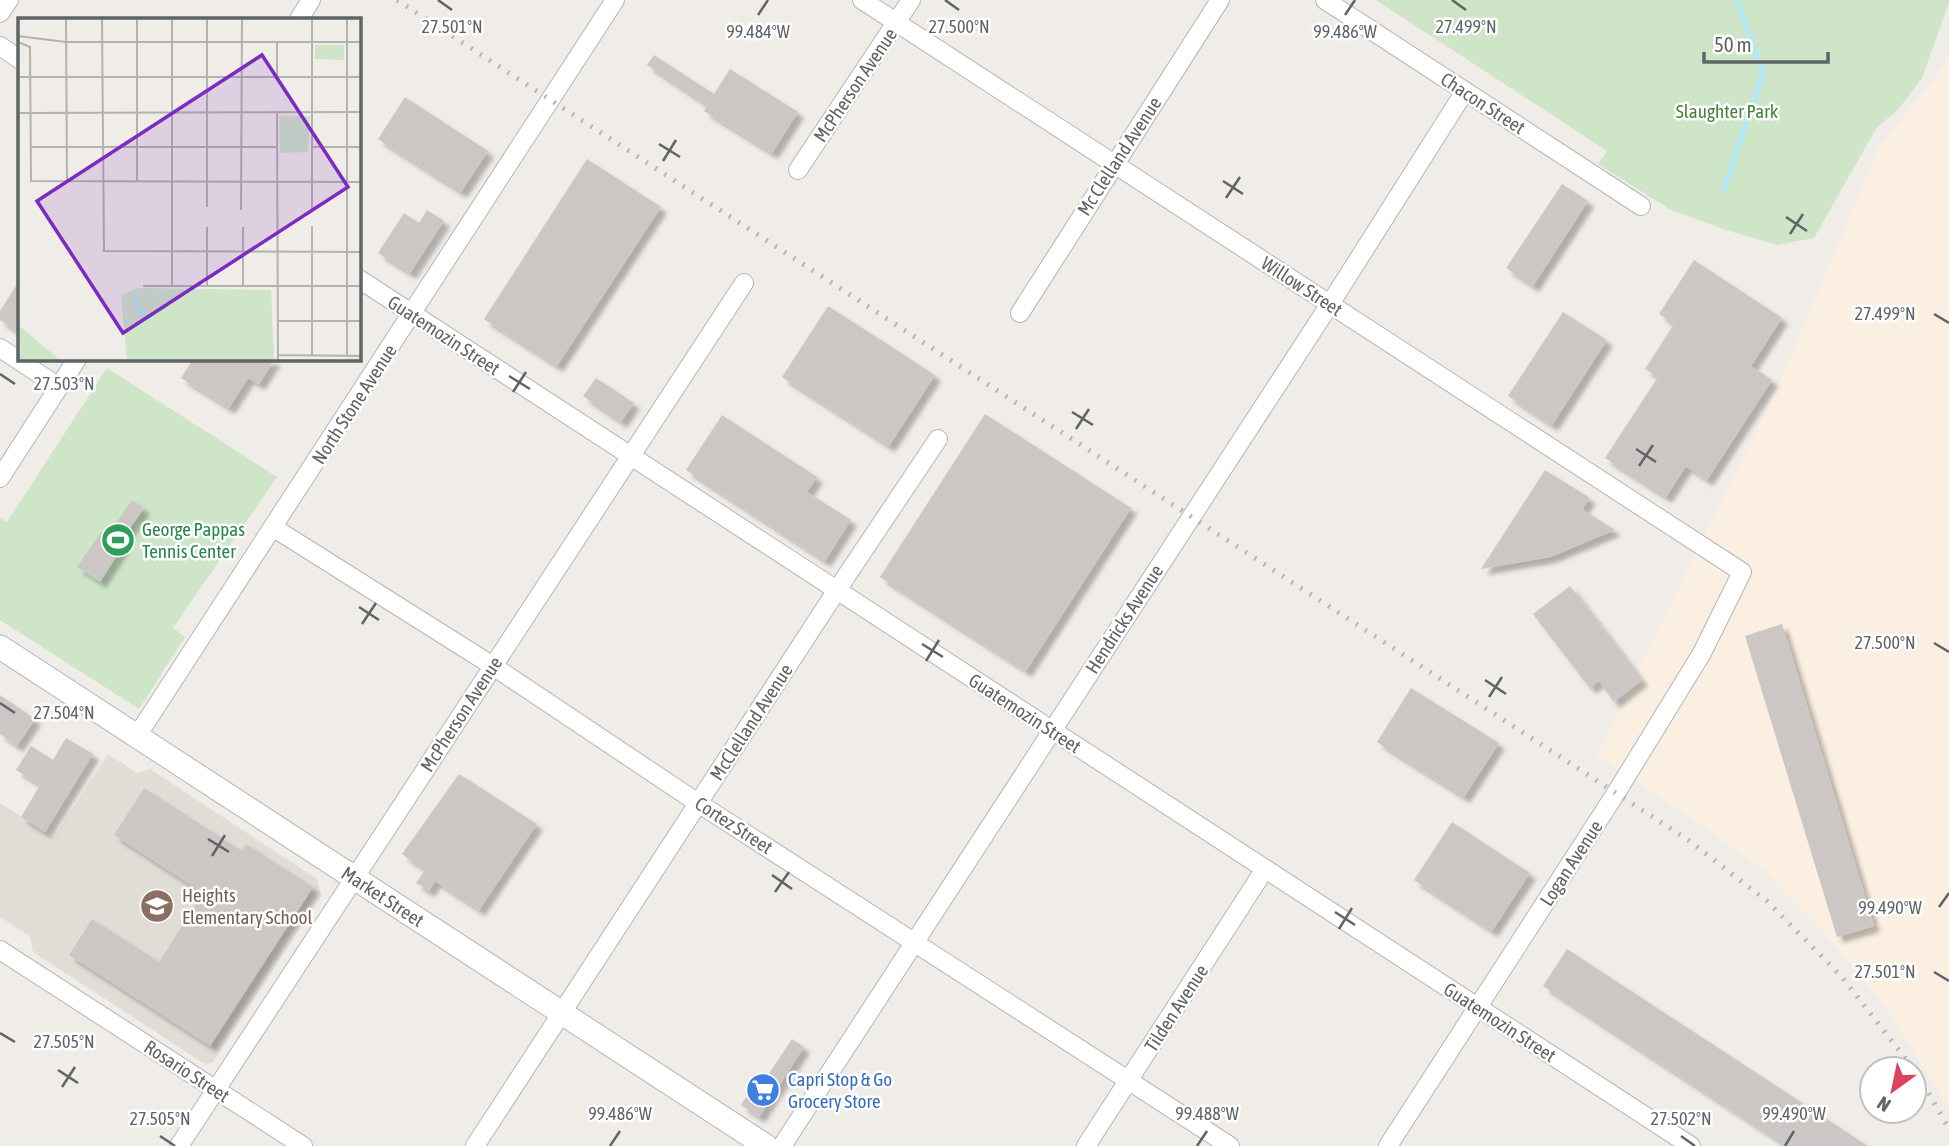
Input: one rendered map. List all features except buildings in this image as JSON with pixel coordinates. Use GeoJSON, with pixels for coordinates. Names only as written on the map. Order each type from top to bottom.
{"type":"FeatureCollection","features":[{"type":"Feature","properties":{"kind":"street"},"geometry":{"type":"LineString","coordinates":[[0,13],[9,0]]}},
{"type":"Feature","properties":{"kind":"street"},"geometry":{"type":"LineString","coordinates":[[300,18],[311,0]]}},
{"type":"Feature","properties":{"kind":"street","name":"North Stone Avenue"},"geometry":{"type":"LineString","coordinates":[[137,736],[615,0]]}},
{"type":"Feature","properties":{"kind":"street","name":"Willow Street"},"geometry":{"type":"LineString","coordinates":[[862,0],[1742,572]]}},
{"type":"Feature","properties":{"kind":"street","name":"McPherson Avenue"},"geometry":{"type":"LineString","coordinates":[[798,170],[911,0]]}},
{"type":"Feature","properties":{"kind":"street","name":"Mc Clelland Avenue"},"geometry":{"type":"LineString","coordinates":[[1020,313],[1220,0]]}},
{"type":"Feature","properties":{"kind":"street","name":"Chacon Street"},"geometry":{"type":"LineString","coordinates":[[1325,0],[1641,206]]}},
{"type":"Feature","properties":{"kind":"street"},"geometry":{"type":"LineString","coordinates":[[0,46],[18,58]]}},
{"type":"Feature","properties":{"kind":"street","name":"Hendricks Avenue"},"geometry":{"type":"LineString","coordinates":[[782,1146],[1330,304],[1465,91]]}},
{"type":"Feature","properties":{"kind":"street","name":"Guatemozin Street"},"geometry":{"type":"LineString","coordinates":[[360,280],[1691,1146]]}},
{"type":"Feature","properties":{"kind":"street","name":"McPherson Avenue"},"geometry":{"type":"LineString","coordinates":[[179,1146],[744,283]]}},
{"type":"Feature","properties":{"kind":"street"},"geometry":{"type":"LineString","coordinates":[[0,348],[18,360]]}},
{"type":"Feature","properties":{"kind":"street"},"geometry":{"type":"LineString","coordinates":[[18,360],[59,387]]}},
{"type":"Feature","properties":{"kind":"street"},"geometry":{"type":"LineString","coordinates":[[0,478],[77,360]]}},
{"type":"Feature","properties":{"kind":"street","name":"McClelland Avenue"},"geometry":{"type":"LineString","coordinates":[[475,1146],[938,439]]}},
{"type":"Feature","properties":{"kind":"street","name":"Cortez Street"},"geometry":{"type":"LineString","coordinates":[[274,528],[493,666],[698,803],[1230,1146]]}},
{"type":"Feature","properties":{"kind":"street","name":"Logan Avenue"},"geometry":{"type":"LineString","coordinates":[[1388,1146],[1616,793],[1702,653],[1742,572]]}},
{"type":"Feature","properties":{"kind":"street","name":"Market Street"},"geometry":{"type":"LineString","coordinates":[[0,647],[766,1146]]}},
{"type":"Feature","properties":{"kind":"street","name":"Tilden Avenue"},"geometry":{"type":"LineString","coordinates":[[1086,1146],[1265,869]]}},
{"type":"Feature","properties":{"kind":"street","name":"Rosario Street"},"geometry":{"type":"LineString","coordinates":[[0,950],[303,1146]]}},
{"type":"Feature","properties":{"kind":"shaded area"},"geometry":{"type":"Polygon","coordinates":[[[1949,60],[1949,1109],[1928,1075],[1928,1055],[1915,1055],[1885,1006],[1823,931],[1763,870],[1597,755],[1780,382],[1878,149],[1949,60]]]}},
{"type":"Feature","properties":{"kind":"shaded area","name":"Heights Elementary School"},"geometry":{"type":"Polygon","coordinates":[[[108,754],[137,773],[150,769],[317,879],[321,896],[213,1062],[205,1064],[33,952],[30,936],[0,917],[0,803],[54,837],[108,754]]]}},
{"type":"Feature","properties":{"kind":"green space","name":"Slaughter Park"},"geometry":{"type":"Polygon","coordinates":[[[1376,0],[1949,0],[1949,3],[1922,78],[1897,111],[1877,127],[1814,238],[1777,245],[1671,210],[1598,164],[1607,151],[1376,0]]]}},
{"type":"Feature","properties":{"kind":"green space","name":"George Pappas Tennis Center"},"geometry":{"type":"Polygon","coordinates":[[[107,368],[277,477],[173,628],[185,637],[139,709],[0,620],[0,518],[7,522],[107,368]]]}},
{"type":"Feature","properties":{"kind":"waterway"},"geometry":{"type":"LineString","coordinates":[[1724,189],[1763,73],[1737,0]]}},
{"type":"Feature","properties":{"kind":"railway"},"geometry":{"type":"LineString","coordinates":[[397,0],[1688,840],[1767,901],[1842,977],[1919,1076],[1949,1129]]}},
{"type":"Feature","properties":{"kind":"place","name":"George Pappas Tennis Center"},"geometry":{"type":"Point","coordinates":[118,540]}},
{"type":"Feature","properties":{"kind":"place","name":"Heights Elementary School"},"geometry":{"type":"Point","coordinates":[157,906]}},
{"type":"Feature","properties":{"kind":"place","name":"Capri Stop & Go Grocery Store"},"geometry":{"type":"Point","coordinates":[763,1090]}}]}
